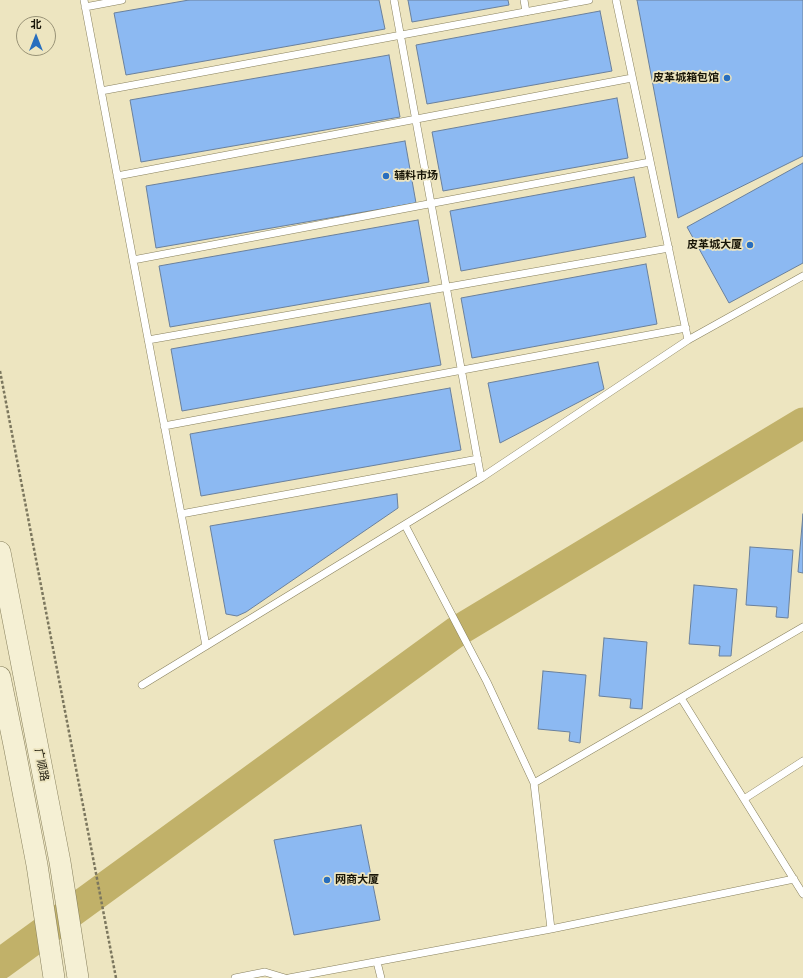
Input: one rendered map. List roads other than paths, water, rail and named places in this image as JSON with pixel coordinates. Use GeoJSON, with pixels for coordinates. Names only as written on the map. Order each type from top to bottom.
{"type":"FeatureCollection","features":[{"type":"Feature","properties":{"kind":"main road","name":"广顺路"},"geometry":{"type":"LineString","coordinates":[[0,552],[60,862],[78,977]]}},
{"type":"Feature","properties":{"kind":"main road","name":"广顺路"},"geometry":{"type":"LineString","coordinates":[[0,677],[37,865],[53,976]]}},
{"type":"Feature","properties":{"kind":"lane"},"geometry":{"type":"LineString","coordinates":[[122,0],[84,3],[206,646]]}},
{"type":"Feature","properties":{"kind":"lane"},"geometry":{"type":"LineString","coordinates":[[394,0],[481,478]]}},
{"type":"Feature","properties":{"kind":"lane"},"geometry":{"type":"LineString","coordinates":[[524,0],[526,12]]}},
{"type":"Feature","properties":{"kind":"lane"},"geometry":{"type":"LineString","coordinates":[[101,91],[589,0]]}},
{"type":"Feature","properties":{"kind":"lane"},"geometry":{"type":"LineString","coordinates":[[616,0],[688,340]]}},
{"type":"Feature","properties":{"kind":"lane"},"geometry":{"type":"LineString","coordinates":[[117,176],[632,78]]}},
{"type":"Feature","properties":{"kind":"lane"},"geometry":{"type":"LineString","coordinates":[[133,260],[650,162]]}},
{"type":"Feature","properties":{"kind":"lane"},"geometry":{"type":"LineString","coordinates":[[148,340],[669,248]]}},
{"type":"Feature","properties":{"kind":"lane"},"geometry":{"type":"LineString","coordinates":[[142,685],[481,478],[688,340],[803,276]]}},
{"type":"Feature","properties":{"kind":"lane"},"geometry":{"type":"LineString","coordinates":[[164,426],[686,328]]}},
{"type":"Feature","properties":{"kind":"lane"},"geometry":{"type":"LineString","coordinates":[[181,514],[478,459]]}},
{"type":"Feature","properties":{"kind":"lane"},"geometry":{"type":"LineString","coordinates":[[405,525],[487,682],[534,783],[551,929]]}},
{"type":"Feature","properties":{"kind":"lane"},"geometry":{"type":"LineString","coordinates":[[534,783],[803,627]]}},
{"type":"Feature","properties":{"kind":"lane"},"geometry":{"type":"LineString","coordinates":[[681,698],[802,891]]}},
{"type":"Feature","properties":{"kind":"lane"},"geometry":{"type":"LineString","coordinates":[[744,799],[803,761]]}},
{"type":"Feature","properties":{"kind":"lane"},"geometry":{"type":"LineString","coordinates":[[289,978],[551,929],[794,879]]}},
{"type":"Feature","properties":{"kind":"lane"},"geometry":{"type":"LineString","coordinates":[[377,962],[381,978]]}},
{"type":"Feature","properties":{"kind":"lane"},"geometry":{"type":"LineString","coordinates":[[234,978],[265,972],[285,978]]}},
{"type":"Feature","properties":{"kind":"waterway"},"geometry":{"type":"LineString","coordinates":[[0,964],[456,632],[803,423]]}},
{"type":"Feature","properties":{"kind":"place","name":"皮革城箱包馆"},"geometry":{"type":"Point","coordinates":[727,78]}},
{"type":"Feature","properties":{"kind":"place","name":"辅料市场"},"geometry":{"type":"Point","coordinates":[386,176]}},
{"type":"Feature","properties":{"kind":"place","name":"皮革城大厦"},"geometry":{"type":"Point","coordinates":[750,245]}},
{"type":"Feature","properties":{"kind":"place","name":"网商大厦"},"geometry":{"type":"Point","coordinates":[327,880]}}]}
